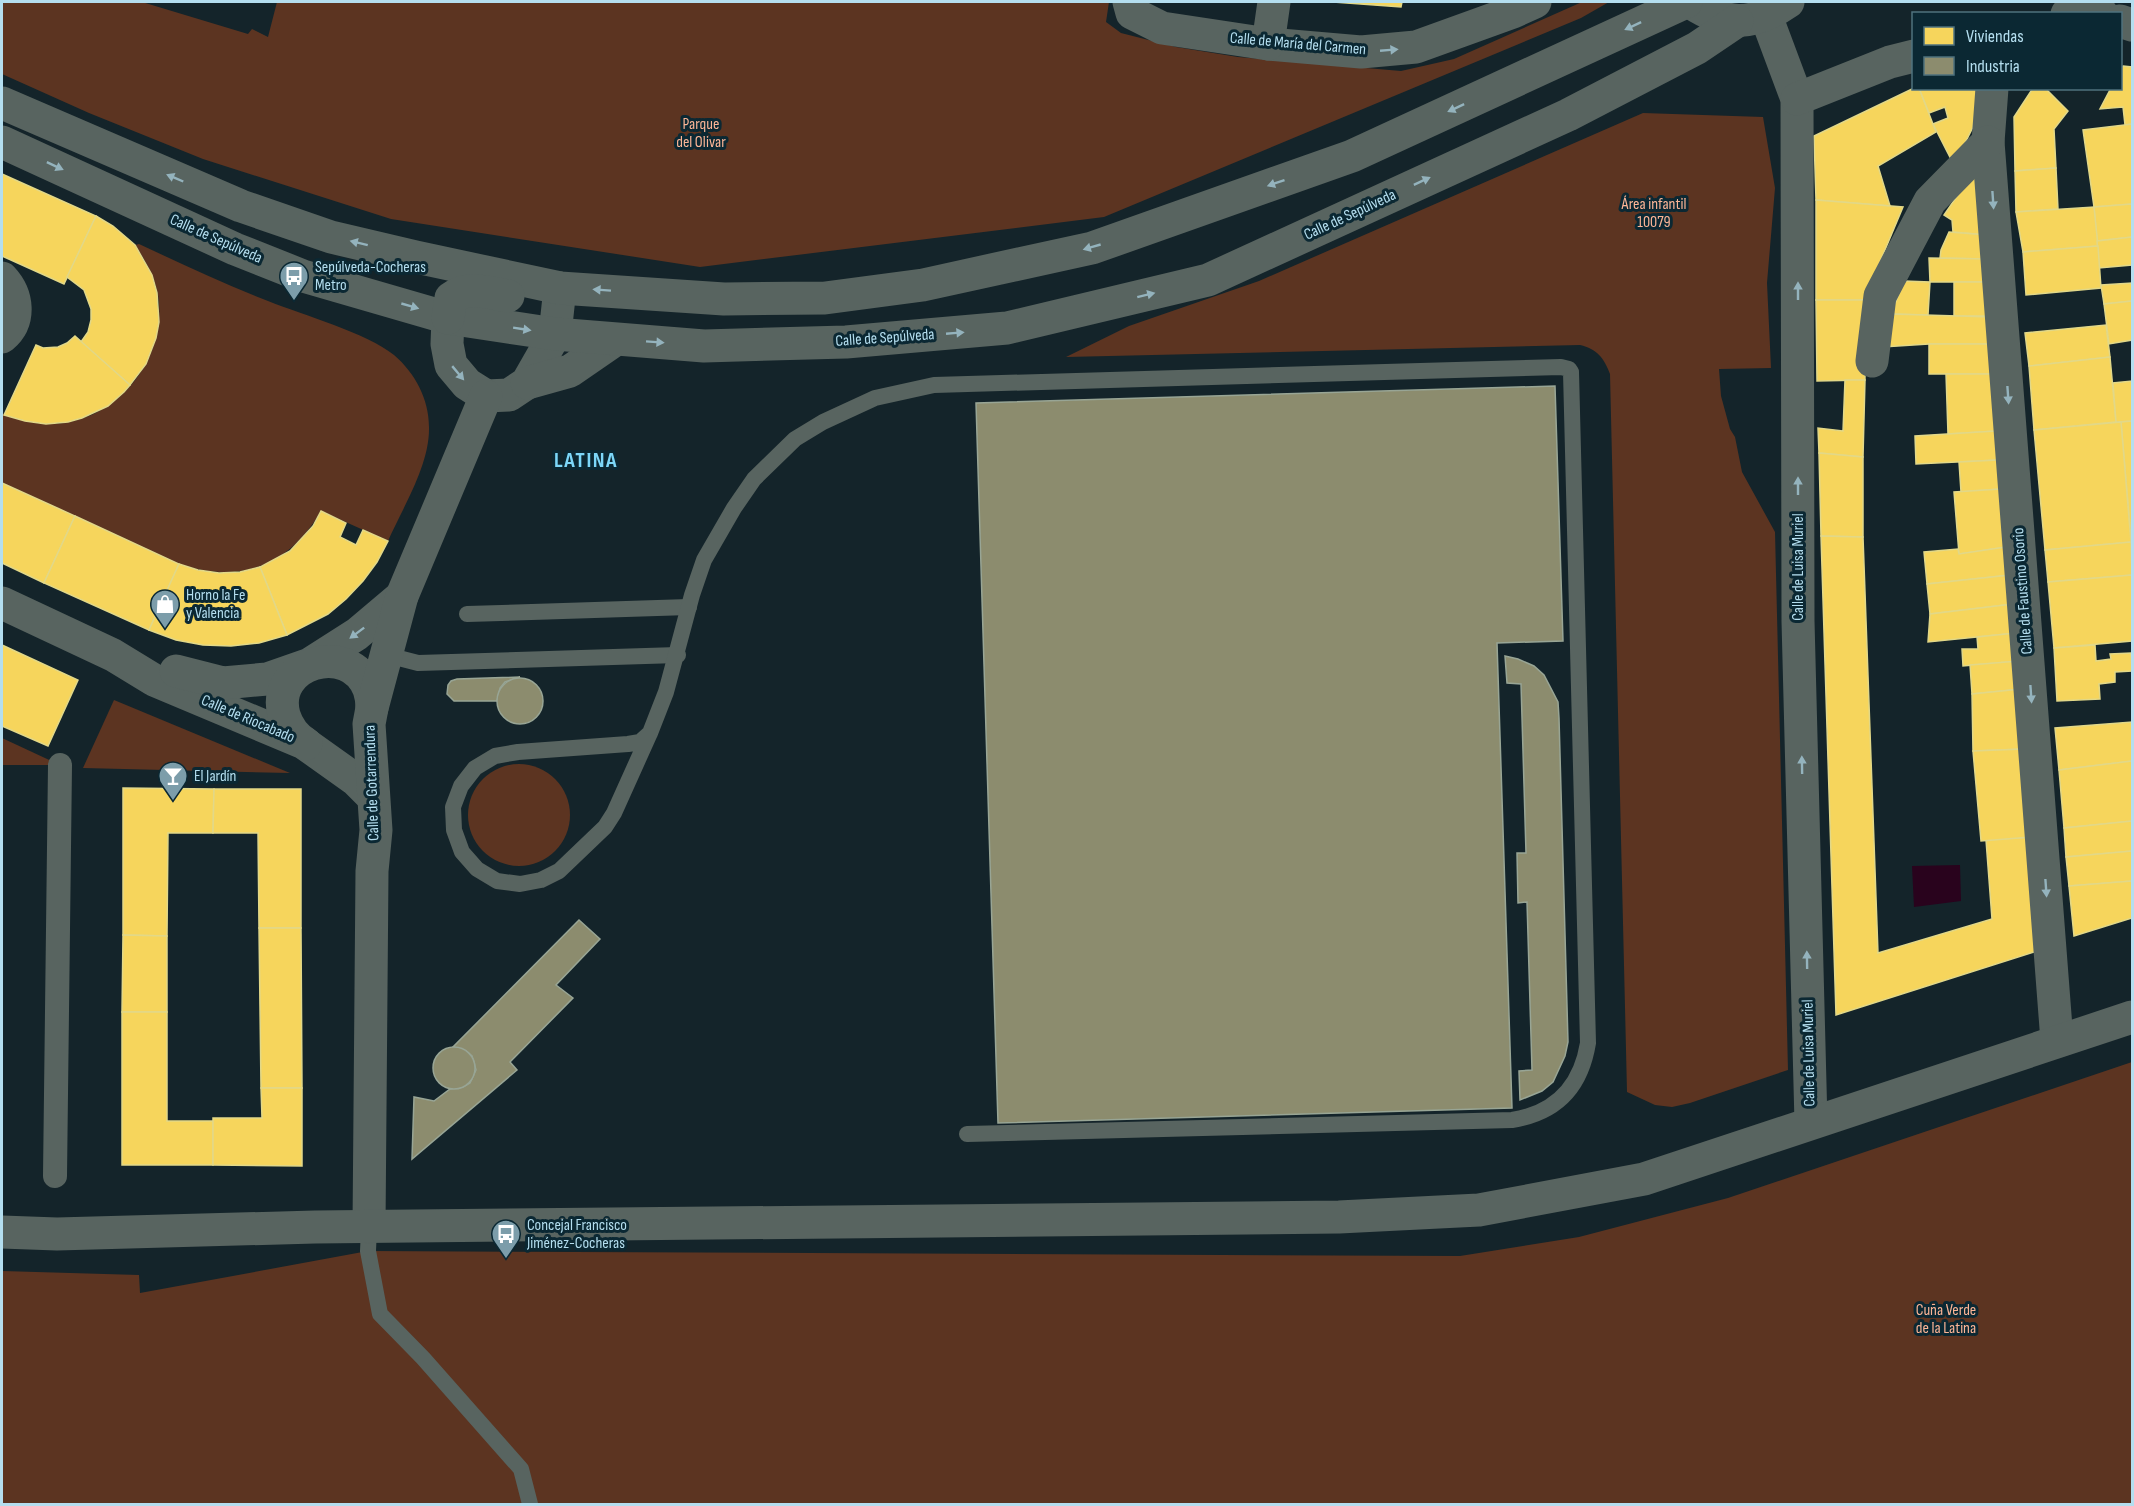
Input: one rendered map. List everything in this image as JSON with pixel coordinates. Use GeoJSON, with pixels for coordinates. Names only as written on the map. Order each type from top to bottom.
{"type":"FeatureCollection","features":[{"type":"Feature","properties":{"kind":"street","name":"Calle de María del Carmen"},"geometry":{"type":"LineString","coordinates":[[1129,2],[1132,14],[1162,27],[1268,44],[1361,52],[1416,47],[1535,2]]}},
{"type":"Feature","properties":{"kind":"street"},"geometry":{"type":"LineString","coordinates":[[1268,44],[1274,2]]}},
{"type":"Feature","properties":{"kind":"street"},"geometry":{"type":"LineString","coordinates":[[2,103],[241,206],[331,237],[560,288],[724,299],[825,298],[922,285],[1092,248],[1352,156],[1686,2]]}},
{"type":"Feature","properties":{"kind":"street"},"geometry":{"type":"LineString","coordinates":[[1690,2],[1709,14],[1774,8]]}},
{"type":"Feature","properties":{"kind":"street","name":"Calle de Luisa Muriel"},"geometry":{"type":"LineString","coordinates":[[1774,8],[1797,99],[1798,621],[1811,1123]]}},
{"type":"Feature","properties":{"kind":"street","name":"Calle de Sepúlveda"},"geometry":{"type":"LineString","coordinates":[[2,142],[274,265],[303,276],[448,318],[555,334],[704,346],[846,342],[1007,328],[1208,280],[1568,115],[1774,8]]}},
{"type":"Feature","properties":{"kind":"street"},"geometry":{"type":"LineString","coordinates":[[1797,99],[1890,62],[1912,56]]}},
{"type":"Feature","properties":{"kind":"street","name":"Calle de Faustino Osorio"},"geometry":{"type":"LineString","coordinates":[[1992,90],[1988,142],[2057,1041]]}},
{"type":"Feature","properties":{"kind":"street"},"geometry":{"type":"LineString","coordinates":[[1872,361],[1880,296],[1930,201],[1988,142]]}},
{"type":"Feature","properties":{"kind":"street"},"geometry":{"type":"LineString","coordinates":[[2,278],[14,297],[16,309],[13,321],[2,337]]}},
{"type":"Feature","properties":{"kind":"street"},"geometry":{"type":"LineString","coordinates":[[560,288],[537,301],[473,290],[460,292],[451,298],[447,344],[452,366],[467,384],[486,396],[509,395],[527,383],[570,371],[615,340]]}},
{"type":"Feature","properties":{"kind":"street"},"geometry":{"type":"LineString","coordinates":[[527,383],[555,334],[560,288]]}},
{"type":"Feature","properties":{"kind":"street","name":"Calle de Gotarrendura"},"geometry":{"type":"LineString","coordinates":[[369,1227],[372,871],[376,830],[371,716],[402,596],[486,396]]}},
{"type":"Feature","properties":{"kind":"street","name":"Calle de Riocabado"},"geometry":{"type":"LineString","coordinates":[[113,655],[223,683],[267,679],[310,664],[357,634],[402,596]]}},
{"type":"Feature","properties":{"kind":"street","name":"Calle de Riocabado"},"geometry":{"type":"LineString","coordinates":[[2,603],[113,655],[154,680],[304,743],[356,780],[373,797]]}},
{"type":"Feature","properties":{"kind":"street"},"geometry":{"type":"LineString","coordinates":[[327,660],[345,664],[360,674],[370,690],[371,716],[360,737],[333,750],[318,749],[304,743],[293,734],[282,709],[284,695],[289,682],[298,671],[310,664],[327,660]]}},
{"type":"Feature","properties":{"kind":"street"},"geometry":{"type":"LineString","coordinates":[[55,1176],[60,765]]}},
{"type":"Feature","properties":{"kind":"street"},"geometry":{"type":"LineString","coordinates":[[2,1232],[57,1234],[369,1227],[1339,1217],[1479,1210],[1644,1179],[2133,1017]]}},
{"type":"Feature","properties":{"kind":"lane"},"geometry":{"type":"LineString","coordinates":[[650,733],[640,742],[628,744],[518,752],[495,756],[475,768],[461,786],[453,807],[454,830],[462,852],[477,869],[497,881],[520,884],[541,880],[559,871],[605,827],[614,813],[650,733],[678,655],[704,560],[734,508],[754,478],[795,439],[823,422],[875,398],[934,385],[1561,366],[1569,369],[1571,372],[1588,1042],[1581,1071],[1566,1094],[1542,1112],[1512,1120],[967,1134]]}},
{"type":"Feature","properties":{"kind":"lane"},"geometry":{"type":"LineString","coordinates":[[467,614],[690,607]]}},
{"type":"Feature","properties":{"kind":"lane"},"geometry":{"type":"LineString","coordinates":[[387,655],[418,663],[678,655]]}},
{"type":"Feature","properties":{"kind":"lane"},"geometry":{"type":"LineString","coordinates":[[369,1227],[368,1251],[380,1314],[423,1358],[521,1469],[530,1504]]}},
{"type":"Feature","properties":{"kind":"green space","name":"Parque del Olivar"},"geometry":{"type":"Polygon","coordinates":[[[2,2],[142,2],[248,34],[252,29],[268,37],[277,2],[1109,2],[1106,22],[1121,33],[1176,47],[1238,57],[1401,71],[1454,59],[1582,2],[1609,2],[1581,18],[1104,217],[700,267],[391,219],[203,159],[89,113],[2,74],[2,2]]]}},
{"type":"Feature","properties":{"kind":"green space","name":"Área infantil 10079"},"geometry":{"type":"Polygon","coordinates":[[[1643,113],[1763,117],[1775,188],[1767,283],[1771,368],[1719,369],[1721,396],[1730,429],[1735,437],[1742,472],[1775,532],[1788,1070],[1672,1107],[1655,1105],[1627,1092],[1610,374],[1602,359],[1591,349],[1580,345],[1066,357],[1129,326],[1259,281],[1643,113]]]}},
{"type":"Feature","properties":{"kind":"green space"},"geometry":{"type":"Polygon","coordinates":[[[139,244],[235,288],[368,339],[402,362],[419,387],[426,406],[428,441],[414,486],[388,541],[321,511],[308,530],[278,558],[242,571],[201,570],[179,564],[2,483],[2,413],[43,424],[69,422],[90,416],[108,406],[125,392],[149,357],[156,337],[159,316],[158,295],[155,282],[135,245],[139,244]]]}},
{"type":"Feature","properties":{"kind":"green space"},"geometry":{"type":"Polygon","coordinates":[[[114,700],[290,773],[83,768],[114,700]]]}},
{"type":"Feature","properties":{"kind":"green space"},"geometry":{"type":"Polygon","coordinates":[[[2,738],[60,765],[2,765],[2,738]]]}},
{"type":"Feature","properties":{"kind":"green space"},"geometry":{"type":"Polygon","coordinates":[[[519,764],[538,768],[555,779],[566,796],[570,815],[566,834],[555,851],[538,862],[519,866],[500,862],[483,851],[472,834],[468,815],[472,796],[483,779],[500,768],[519,764]]]}},
{"type":"Feature","properties":{"kind":"green space","name":"Cuña Verde de la Latina"},"geometry":{"type":"Polygon","coordinates":[[[2132,1062],[2132,1504],[2,1504],[2,1271],[139,1275],[140,1293],[368,1251],[1460,1256],[1579,1237],[1728,1198],[2132,1062]]]}},
{"type":"Feature","properties":{"kind":"shaded area"},"geometry":{"type":"Polygon","coordinates":[[[1960,865],[1961,901],[1914,907],[1912,866],[1960,865]]]}},
{"type":"Feature","properties":{"kind":"building: Viviendas"},"geometry":{"type":"Polygon","coordinates":[[[1333,2],[1402,2],[1401,7],[1333,2]]]}},
{"type":"Feature","properties":{"kind":"building: Viviendas"},"geometry":{"type":"Polygon","coordinates":[[[2132,67],[2132,124],[2125,125],[2123,107],[2100,109],[2110,90],[2122,90],[2122,68],[2132,67]]]}},
{"type":"Feature","properties":{"kind":"building: Viviendas"},"geometry":{"type":"Polygon","coordinates":[[[1912,89],[1920,90],[1936,132],[1878,166],[1890,206],[1816,200],[1814,136],[1912,89]]]}},
{"type":"Feature","properties":{"kind":"building: Viviendas"},"geometry":{"type":"Polygon","coordinates":[[[1920,90],[1978,90],[1973,127],[1954,165],[1933,124],[1948,118],[1945,107],[1929,113],[1920,90]]]}},
{"type":"Feature","properties":{"kind":"building: Viviendas"},"geometry":{"type":"Polygon","coordinates":[[[2032,90],[2047,90],[2068,111],[2054,129],[2056,168],[2015,171],[2014,117],[2032,90]]]}},
{"type":"Feature","properties":{"kind":"building: Viviendas"},"geometry":{"type":"Polygon","coordinates":[[[2132,124],[2132,204],[2094,207],[2083,130],[2132,124]]]}},
{"type":"Feature","properties":{"kind":"building: Viviendas"},"geometry":{"type":"Polygon","coordinates":[[[1977,167],[1987,235],[1953,232],[1952,220],[1944,215],[1977,167]]]}},
{"type":"Feature","properties":{"kind":"building: Viviendas"},"geometry":{"type":"Polygon","coordinates":[[[2056,168],[2058,209],[2016,212],[2015,171],[2056,168]]]}},
{"type":"Feature","properties":{"kind":"building: Viviendas"},"geometry":{"type":"Polygon","coordinates":[[[2,174],[96,216],[64,284],[2,256],[2,174]]]}},
{"type":"Feature","properties":{"kind":"building: Viviendas"},"geometry":{"type":"Polygon","coordinates":[[[1816,200],[1903,207],[1864,300],[1816,300],[1816,200]]]}},
{"type":"Feature","properties":{"kind":"building: Viviendas"},"geometry":{"type":"Polygon","coordinates":[[[2132,204],[2132,237],[2097,241],[2094,207],[2132,204]]]}},
{"type":"Feature","properties":{"kind":"building: Viviendas"},"geometry":{"type":"Polygon","coordinates":[[[2094,207],[2098,246],[2023,252],[2016,212],[2094,207]]]}},
{"type":"Feature","properties":{"kind":"building: Viviendas"},"geometry":{"type":"Polygon","coordinates":[[[96,216],[113,226],[135,245],[152,275],[157,293],[159,322],[156,338],[146,364],[130,385],[81,342],[88,332],[91,309],[84,290],[67,277],[96,216]]]}},
{"type":"Feature","properties":{"kind":"building: Viviendas"},"geometry":{"type":"Polygon","coordinates":[[[1949,232],[1987,235],[1988,259],[1940,258],[1949,232]]]}},
{"type":"Feature","properties":{"kind":"building: Viviendas"},"geometry":{"type":"Polygon","coordinates":[[[2132,237],[2132,265],[2099,268],[2097,241],[2132,237]]]}},
{"type":"Feature","properties":{"kind":"building: Viviendas"},"geometry":{"type":"Polygon","coordinates":[[[2098,246],[2101,288],[2026,295],[2023,252],[2098,246]]]}},
{"type":"Feature","properties":{"kind":"building: Viviendas"},"geometry":{"type":"Polygon","coordinates":[[[1929,258],[1988,259],[1988,282],[1930,282],[1929,258]]]}},
{"type":"Feature","properties":{"kind":"building: Viviendas"},"geometry":{"type":"Polygon","coordinates":[[[1904,281],[1930,282],[1928,315],[1891,314],[1904,281]]]}},
{"type":"Feature","properties":{"kind":"building: Viviendas"},"geometry":{"type":"Polygon","coordinates":[[[1954,282],[1988,282],[1988,316],[1954,316],[1954,282]]]}},
{"type":"Feature","properties":{"kind":"building: Viviendas"},"geometry":{"type":"Polygon","coordinates":[[[2132,283],[2132,301],[2104,304],[2101,285],[2132,283]]]}},
{"type":"Feature","properties":{"kind":"building: Viviendas"},"geometry":{"type":"Polygon","coordinates":[[[1816,300],[1864,300],[1865,380],[1817,381],[1816,300]]]}},
{"type":"Feature","properties":{"kind":"building: Viviendas"},"geometry":{"type":"Polygon","coordinates":[[[2132,301],[2132,340],[2109,344],[2104,304],[2132,301]]]}},
{"type":"Feature","properties":{"kind":"building: Viviendas"},"geometry":{"type":"Polygon","coordinates":[[[1891,314],[1991,317],[1990,344],[1883,347],[1891,314]]]}},
{"type":"Feature","properties":{"kind":"building: Viviendas"},"geometry":{"type":"Polygon","coordinates":[[[2106,325],[2110,357],[2029,366],[2025,333],[2106,325]]]}},
{"type":"Feature","properties":{"kind":"building: Viviendas"},"geometry":{"type":"Polygon","coordinates":[[[75,336],[130,385],[124,392],[108,406],[68,422],[46,424],[4,415],[36,345],[43,348],[58,347],[75,336]]]}},
{"type":"Feature","properties":{"kind":"building: Viviendas"},"geometry":{"type":"Polygon","coordinates":[[[1929,344],[1990,344],[1993,374],[1929,374],[1929,344]]]}},
{"type":"Feature","properties":{"kind":"building: Viviendas"},"geometry":{"type":"Polygon","coordinates":[[[2110,357],[2116,422],[2034,430],[2029,366],[2110,357]]]}},
{"type":"Feature","properties":{"kind":"building: Viviendas"},"geometry":{"type":"Polygon","coordinates":[[[1946,374],[1993,374],[1996,431],[1948,434],[1946,374]]]}},
{"type":"Feature","properties":{"kind":"building: Viviendas"},"geometry":{"type":"Polygon","coordinates":[[[1845,380],[1865,380],[1863,457],[1819,453],[1818,428],[1843,431],[1845,380]]]}},
{"type":"Feature","properties":{"kind":"building: Viviendas"},"geometry":{"type":"Polygon","coordinates":[[[2132,381],[2132,421],[2116,422],[2113,383],[2132,381]]]}},
{"type":"Feature","properties":{"kind":"building: Viviendas"},"geometry":{"type":"Polygon","coordinates":[[[2132,421],[2132,550],[2121,422],[2132,421]]]}},
{"type":"Feature","properties":{"kind":"building: Viviendas"},"geometry":{"type":"Polygon","coordinates":[[[2121,422],[2131,542],[2045,550],[2034,430],[2121,422]]]}},
{"type":"Feature","properties":{"kind":"building: Viviendas"},"geometry":{"type":"Polygon","coordinates":[[[1996,431],[1998,460],[1916,464],[1915,436],[1996,431]]]}},
{"type":"Feature","properties":{"kind":"building: Viviendas"},"geometry":{"type":"Polygon","coordinates":[[[1819,453],[1863,457],[1863,537],[1821,536],[1819,453]]]}},
{"type":"Feature","properties":{"kind":"building: Viviendas"},"geometry":{"type":"Polygon","coordinates":[[[1998,460],[2001,489],[1961,492],[1959,462],[1998,460]]]}},
{"type":"Feature","properties":{"kind":"building: Viviendas"},"geometry":{"type":"Polygon","coordinates":[[[2,483],[75,516],[44,583],[2,563],[2,483]]]}},
{"type":"Feature","properties":{"kind":"building: Viviendas"},"geometry":{"type":"Polygon","coordinates":[[[2001,489],[2006,547],[1959,554],[1954,492],[2001,489]]]}},
{"type":"Feature","properties":{"kind":"building: Viviendas"},"geometry":{"type":"Polygon","coordinates":[[[321,511],[346,523],[340,537],[356,545],[363,530],[388,541],[377,562],[346,599],[328,614],[287,635],[260,567],[290,551],[313,526],[321,511]]]}},
{"type":"Feature","properties":{"kind":"building: Viviendas"},"geometry":{"type":"Polygon","coordinates":[[[75,516],[179,564],[149,630],[44,583],[75,516]]]}},
{"type":"Feature","properties":{"kind":"building: Viviendas"},"geometry":{"type":"Polygon","coordinates":[[[1821,536],[1863,537],[1878,953],[1992,919],[1986,840],[2031,837],[2037,951],[1836,1015],[1821,536]]]}},
{"type":"Feature","properties":{"kind":"building: Viviendas"},"geometry":{"type":"Polygon","coordinates":[[[2131,542],[2132,575],[2048,582],[2045,550],[2131,542]]]}},
{"type":"Feature","properties":{"kind":"building: Viviendas"},"geometry":{"type":"Polygon","coordinates":[[[2006,547],[2010,575],[1927,584],[1924,552],[1958,549],[1959,554],[2006,547]]]}},
{"type":"Feature","properties":{"kind":"building: Viviendas"},"geometry":{"type":"Polygon","coordinates":[[[179,564],[219,573],[240,572],[260,567],[287,635],[259,643],[231,646],[203,645],[176,640],[149,630],[179,564]]]}},
{"type":"Feature","properties":{"kind":"building: Viviendas"},"geometry":{"type":"Polygon","coordinates":[[[2010,575],[2013,604],[1930,614],[1927,584],[2010,575]]]}},
{"type":"Feature","properties":{"kind":"building: Viviendas"},"geometry":{"type":"Polygon","coordinates":[[[2132,575],[2132,641],[2054,648],[2048,582],[2132,575]]]}},
{"type":"Feature","properties":{"kind":"building: Viviendas"},"geometry":{"type":"Polygon","coordinates":[[[2013,604],[2016,633],[1928,642],[1930,614],[2013,604]]]}},
{"type":"Feature","properties":{"kind":"building: Viviendas"},"geometry":{"type":"Polygon","coordinates":[[[2016,633],[2019,661],[1963,666],[1962,649],[1978,649],[1977,637],[2016,633]]]}},
{"type":"Feature","properties":{"kind":"building: Viviendas"},"geometry":{"type":"Polygon","coordinates":[[[2,645],[78,680],[48,746],[2,726],[2,645]]]}},
{"type":"Feature","properties":{"kind":"building: Viviendas"},"geometry":{"type":"Polygon","coordinates":[[[2095,645],[2096,661],[2111,659],[2110,654],[2131,653],[2132,671],[2115,672],[2115,682],[2099,684],[2100,699],[2057,701],[2054,648],[2095,645]]]}},
{"type":"Feature","properties":{"kind":"building: Viviendas"},"geometry":{"type":"Polygon","coordinates":[[[2019,661],[2021,689],[1972,694],[1970,665],[2019,661]]]}},
{"type":"Feature","properties":{"kind":"building: Viviendas"},"geometry":{"type":"Polygon","coordinates":[[[2021,689],[2024,749],[1973,751],[1972,694],[2021,689]]]}},
{"type":"Feature","properties":{"kind":"building: Viviendas"},"geometry":{"type":"Polygon","coordinates":[[[2132,722],[2132,761],[2059,770],[2055,728],[2132,722]]]}},
{"type":"Feature","properties":{"kind":"building: Viviendas"},"geometry":{"type":"Polygon","coordinates":[[[2024,749],[2031,837],[1981,841],[1973,751],[2024,749]]]}},
{"type":"Feature","properties":{"kind":"building: Viviendas"},"geometry":{"type":"Polygon","coordinates":[[[2132,761],[2132,821],[2064,828],[2059,770],[2132,761]]]}},
{"type":"Feature","properties":{"kind":"building: Viviendas"},"geometry":{"type":"Polygon","coordinates":[[[123,788],[214,789],[213,833],[168,833],[167,936],[123,935],[123,788]]]}},
{"type":"Feature","properties":{"kind":"building: Viviendas"},"geometry":{"type":"Polygon","coordinates":[[[214,789],[301,789],[301,928],[259,928],[258,833],[213,833],[214,789]]]}},
{"type":"Feature","properties":{"kind":"building: Viviendas"},"geometry":{"type":"Polygon","coordinates":[[[2132,821],[2132,851],[2066,857],[2064,828],[2132,821]]]}},
{"type":"Feature","properties":{"kind":"building: Viviendas"},"geometry":{"type":"Polygon","coordinates":[[[2132,851],[2132,881],[2069,886],[2066,857],[2132,851]]]}},
{"type":"Feature","properties":{"kind":"building: Viviendas"},"geometry":{"type":"Polygon","coordinates":[[[2132,881],[2132,918],[2074,936],[2069,886],[2132,881]]]}},
{"type":"Feature","properties":{"kind":"building: Viviendas"},"geometry":{"type":"Polygon","coordinates":[[[259,928],[301,928],[302,1088],[261,1088],[259,928]]]}},
{"type":"Feature","properties":{"kind":"building: Viviendas"},"geometry":{"type":"Polygon","coordinates":[[[123,935],[167,936],[167,1012],[122,1012],[123,935]]]}},
{"type":"Feature","properties":{"kind":"building: Viviendas"},"geometry":{"type":"Polygon","coordinates":[[[122,1012],[167,1012],[167,1121],[213,1121],[213,1165],[122,1165],[122,1012]]]}},
{"type":"Feature","properties":{"kind":"building: Viviendas"},"geometry":{"type":"Polygon","coordinates":[[[261,1088],[302,1088],[302,1166],[213,1165],[213,1118],[262,1118],[261,1088]]]}},
{"type":"Feature","properties":{"kind":"building: Industria"},"geometry":{"type":"Polygon","coordinates":[[[1555,386],[1563,641],[1497,643],[1512,1108],[998,1123],[976,403],[1555,386]]]}},
{"type":"Feature","properties":{"kind":"building: Industria"},"geometry":{"type":"Polygon","coordinates":[[[1505,656],[1534,666],[1544,675],[1558,702],[1559,718],[1568,1042],[1565,1056],[1553,1082],[1542,1091],[1520,1100],[1519,1071],[1532,1070],[1527,902],[1518,903],[1517,853],[1526,853],[1521,684],[1507,683],[1505,656]]]}},
{"type":"Feature","properties":{"kind":"building: Industria"},"geometry":{"type":"Polygon","coordinates":[[[520,677],[505,682],[500,688],[497,701],[454,701],[447,694],[448,685],[457,679],[520,677]]]}},
{"type":"Feature","properties":{"kind":"building: Industria"},"geometry":{"type":"Polygon","coordinates":[[[520,678],[536,685],[543,701],[536,717],[520,724],[504,717],[497,701],[504,685],[520,678]]]}},
{"type":"Feature","properties":{"kind":"building: Industria"},"geometry":{"type":"Polygon","coordinates":[[[579,920],[600,939],[556,985],[573,998],[510,1062],[517,1070],[412,1159],[414,1097],[434,1101],[450,1089],[463,1087],[470,1083],[476,1070],[472,1056],[466,1051],[453,1047],[579,920]]]}},
{"type":"Feature","properties":{"kind":"building: Industria"},"geometry":{"type":"Polygon","coordinates":[[[454,1047],[469,1053],[475,1068],[469,1083],[454,1089],[439,1083],[433,1068],[439,1053],[454,1047]]]}},
{"type":"Feature","properties":{"kind":"place","name":"Sepúlveda-Cocheras Metro"},"geometry":{"type":"Point","coordinates":[294,302]}},
{"type":"Feature","properties":{"kind":"place","name":"Horno la Fe y Valencia"},"geometry":{"type":"Point","coordinates":[165,630]}},
{"type":"Feature","properties":{"kind":"place","name":"El Jardín"},"geometry":{"type":"Point","coordinates":[173,802]}},
{"type":"Feature","properties":{"kind":"place","name":"Concejal Francisco Jiménez-Cocheras"},"geometry":{"type":"Point","coordinates":[506,1260]}},
{"type":"Feature","properties":{"kind":"district","name":"LATINA"},"geometry":{"type":"Point","coordinates":[586,460]}}]}
